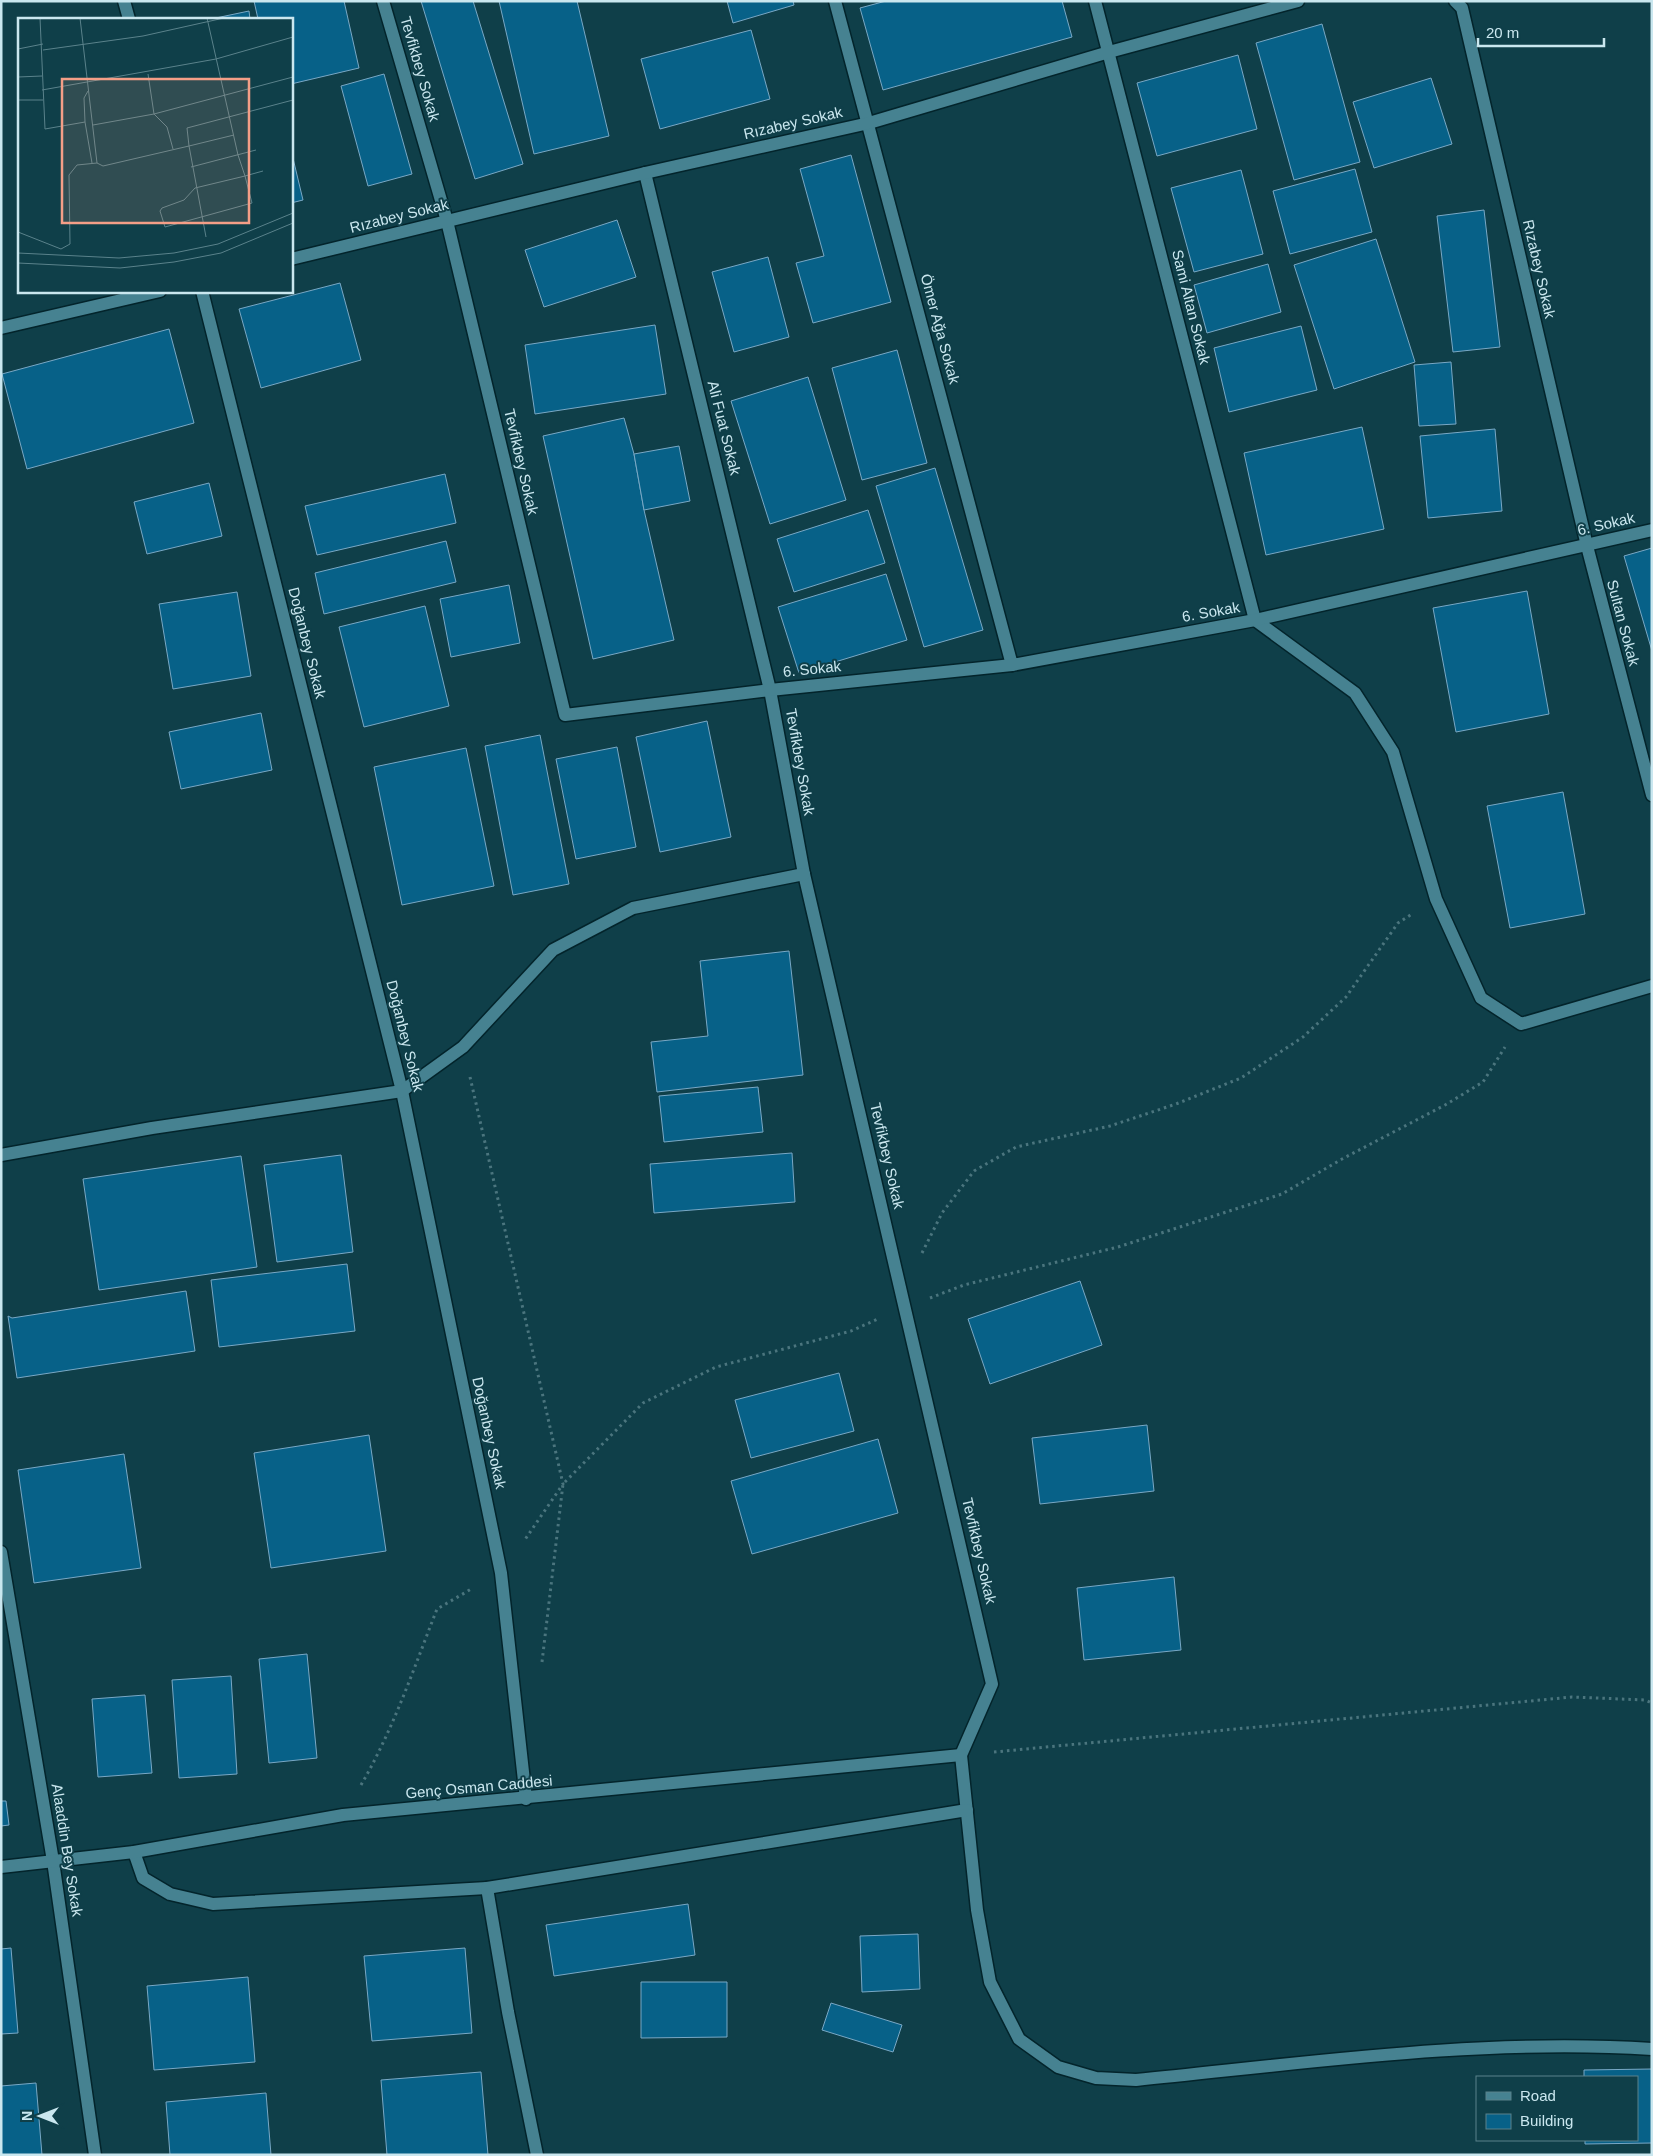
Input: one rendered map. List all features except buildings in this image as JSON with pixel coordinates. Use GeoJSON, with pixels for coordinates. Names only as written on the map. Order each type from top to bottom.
{"type":"FeatureCollection","features":[{"type":"Feature","properties":{"kind":"street"},"geometry":{"type":"LineString","coordinates":[[124,1],[129,18]]}},
{"type":"Feature","properties":{"kind":"street","name":"Tevfikbey Sokak"},"geometry":{"type":"LineString","coordinates":[[383,1],[447,221],[565,716],[770,690],[804,874],[906,1306],[992,1684],[962,1755]]}},
{"type":"Feature","properties":{"kind":"street","name":"Ömer Ağa Sokak"},"geometry":{"type":"LineString","coordinates":[[835,1],[1012,664]]}},
{"type":"Feature","properties":{"kind":"street","name":"Sami Altan Sokak"},"geometry":{"type":"LineString","coordinates":[[1095,1],[1255,620]]}},
{"type":"Feature","properties":{"kind":"street","name":"Rızabey Sokak"},"geometry":{"type":"LineString","coordinates":[[292,259],[645,173],[869,123],[1109,52],[1298,1]]}},
{"type":"Feature","properties":{"kind":"street","name":"Rızabey Sokak"},"geometry":{"type":"LineString","coordinates":[[1456,1],[1462,8],[1586,546]]}},
{"type":"Feature","properties":{"kind":"street","name":"Ali Fuat Sokak"},"geometry":{"type":"LineString","coordinates":[[645,173],[770,690]]}},
{"type":"Feature","properties":{"kind":"street"},"geometry":{"type":"LineString","coordinates":[[1,328],[156,292]]}},
{"type":"Feature","properties":{"kind":"street","name":"Doğanbey Sokak"},"geometry":{"type":"LineString","coordinates":[[202,292],[402,1091],[502,1573],[526,1799]]}},
{"type":"Feature","properties":{"kind":"street","name":"6. Sokak"},"geometry":{"type":"LineString","coordinates":[[770,690],[1012,664],[1255,620],[1652,530]]}},
{"type":"Feature","properties":{"kind":"street","name":"Sultan Sokak"},"geometry":{"type":"LineString","coordinates":[[1586,546],[1652,795]]}},
{"type":"Feature","properties":{"kind":"street"},"geometry":{"type":"LineString","coordinates":[[1255,620],[1356,693],[1393,752],[1436,899],[1481,998],[1520,1024],[1652,986]]}},
{"type":"Feature","properties":{"kind":"street"},"geometry":{"type":"LineString","coordinates":[[1,1155],[152,1128],[402,1091],[463,1047],[553,950],[634,908],[804,874]]}},
{"type":"Feature","properties":{"kind":"street","name":"Alaaddin Bey Sokak"},"geometry":{"type":"LineString","coordinates":[[1,1552],[53,1861],[95,2155]]}},
{"type":"Feature","properties":{"kind":"street"},"geometry":{"type":"LineString","coordinates":[[962,1755],[977,1910],[990,1982],[1019,2039],[1058,2067],[1096,2078],[1136,2080],[1449,2049],[1614,2046],[1652,2049]]}},
{"type":"Feature","properties":{"kind":"street","name":"Genç Osman Caddesi"},"geometry":{"type":"LineString","coordinates":[[1,1867],[134,1852],[343,1816],[962,1755]]}},
{"type":"Feature","properties":{"kind":"street"},"geometry":{"type":"LineString","coordinates":[[134,1852],[143,1878],[170,1894],[214,1904],[487,1888],[967,1810]]}},
{"type":"Feature","properties":{"kind":"street"},"geometry":{"type":"LineString","coordinates":[[487,1888],[508,2012],[537,2155]]}},
{"type":"Feature","properties":{"kind":"path"},"geometry":{"type":"LineString","coordinates":[[919,1258],[942,1213],[974,1171],[1016,1147],[1110,1126],[1176,1104],[1241,1078],[1303,1037],[1346,997],[1398,923],[1436,899]]}},
{"type":"Feature","properties":{"kind":"path"},"geometry":{"type":"LineString","coordinates":[[343,1816],[371,1768],[405,1693],[437,1609],[502,1573],[562,1484],[643,1403],[716,1367],[850,1331],[906,1306],[964,1285],[1118,1247],[1282,1194],[1342,1159],[1445,1105],[1483,1082],[1520,1024]]}},
{"type":"Feature","properties":{"kind":"path"},"geometry":{"type":"LineString","coordinates":[[463,1047],[562,1484],[541,1671]]}},
{"type":"Feature","properties":{"kind":"path"},"geometry":{"type":"LineString","coordinates":[[962,1755],[1572,1697],[1645,1700],[1652,1703]]}}]}
